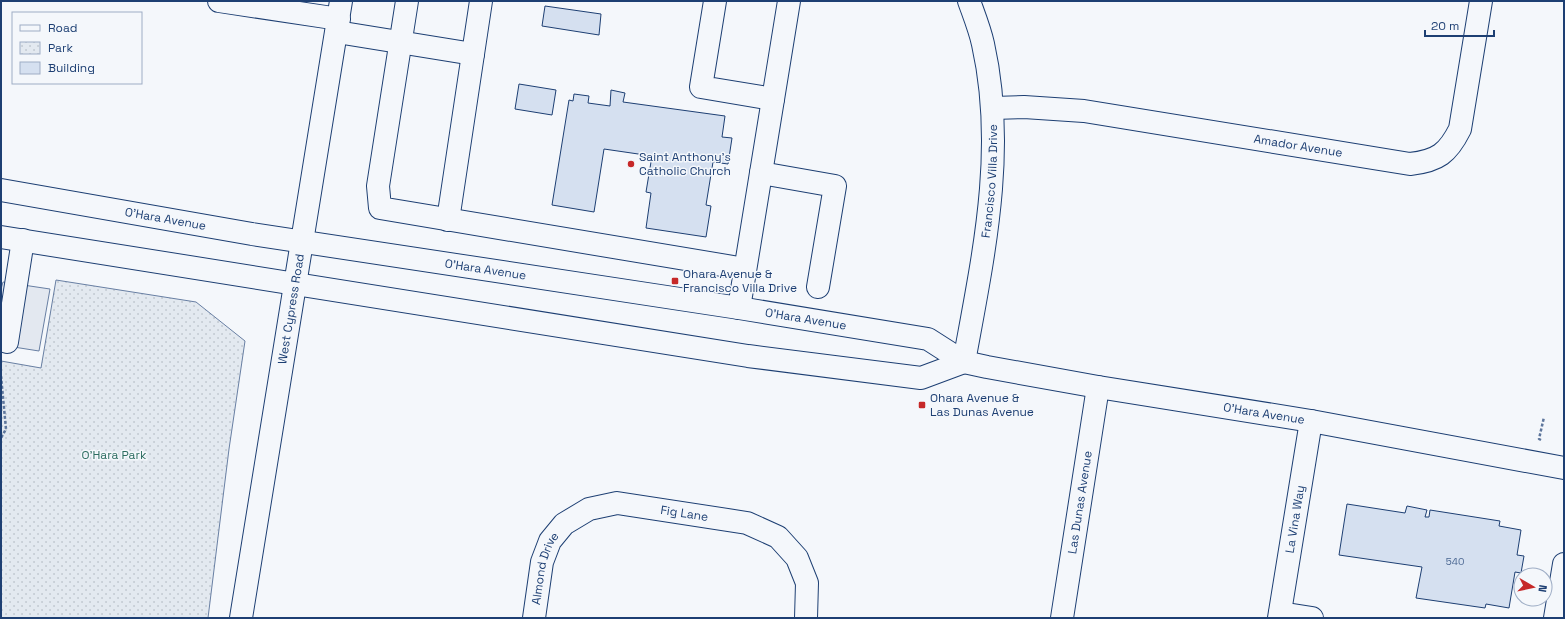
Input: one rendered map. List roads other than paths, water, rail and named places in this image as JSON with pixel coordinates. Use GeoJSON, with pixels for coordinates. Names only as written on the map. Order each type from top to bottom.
{"type":"FeatureCollection","features":[{"type":"Feature","properties":{"kind":"main road"},"geometry":{"type":"LineString","coordinates":[[219,1],[339,17],[400,42],[473,54]]}},
{"type":"Feature","properties":{"kind":"main road"},"geometry":{"type":"LineString","coordinates":[[407,1],[378,186],[380,208],[745,269]]}},
{"type":"Feature","properties":{"kind":"main road"},"geometry":{"type":"LineString","coordinates":[[448,220],[481,1]]}},
{"type":"Feature","properties":{"kind":"main road"},"geometry":{"type":"LineString","coordinates":[[715,1],[701,87],[773,99]]}},
{"type":"Feature","properties":{"kind":"main road"},"geometry":{"type":"LineString","coordinates":[[739,308],[789,1]]}},
{"type":"Feature","properties":{"kind":"main road","name":"Francisco Villa Drive"},"geometry":{"type":"LineString","coordinates":[[964,362],[990,218],[994,147],[993,108],[983,43],[969,1]]}},
{"type":"Feature","properties":{"kind":"main road","name":"Amador Avenue"},"geometry":{"type":"LineString","coordinates":[[993,108],[1024,107],[1084,111],[1410,164],[1426,162],[1440,156],[1452,145],[1460,129],[1481,1]]}},
{"type":"Feature","properties":{"kind":"main road","name":"West Cypress Road"},"geometry":{"type":"LineString","coordinates":[[241,618],[339,17]]}},
{"type":"Feature","properties":{"kind":"main road"},"geometry":{"type":"LineString","coordinates":[[761,173],[835,186],[818,287]]}},
{"type":"Feature","properties":{"kind":"main road","name":"O'Hara Avenue"},"geometry":{"type":"LineString","coordinates":[[1,190],[252,234],[739,308],[928,340],[964,362],[1098,388],[1311,421],[1564,468]]}},
{"type":"Feature","properties":{"kind":"main road"},"geometry":{"type":"LineString","coordinates":[[1,237],[235,276],[296,284],[748,356],[921,378],[964,362]]}},
{"type":"Feature","properties":{"kind":"main road"},"geometry":{"type":"LineString","coordinates":[[7,342],[22,240]]}},
{"type":"Feature","properties":{"kind":"main road","name":"Las Dunas Avenue"},"geometry":{"type":"LineString","coordinates":[[1062,618],[1098,388]]}},
{"type":"Feature","properties":{"kind":"main road","name":"La Vina Way"},"geometry":{"type":"LineString","coordinates":[[1279,616],[1311,421]]}},
{"type":"Feature","properties":{"kind":"main road","name":"Fig Lane"},"geometry":{"type":"LineString","coordinates":[[564,524],[589,509],[617,503],[747,523],[778,537],[797,558],[807,583],[806,618]]}},
{"type":"Feature","properties":{"kind":"main road","name":"Almond Drive"},"geometry":{"type":"LineString","coordinates":[[534,618],[542,562],[550,541],[564,524]]}},
{"type":"Feature","properties":{"kind":"main road"},"geometry":{"type":"LineString","coordinates":[[1555,618],[1564,564]]}},
{"type":"Feature","properties":{"kind":"main road"},"geometry":{"type":"LineString","coordinates":[[1279,616],[1312,618]]}},
{"type":"Feature","properties":{"kind":"place","name":"Saint Anthony's Catholic Church"},"geometry":{"type":"Point","coordinates":[631,164]}},
{"type":"Feature","properties":{"kind":"place","name":"Ohara Avenue & Francisco Villa Drive"},"geometry":{"type":"Point","coordinates":[675,281]}},
{"type":"Feature","properties":{"kind":"place","name":"Ohara Avenue & Las Dunas Avenue"},"geometry":{"type":"Point","coordinates":[922,405]}},
{"type":"Feature","properties":{"kind":"park label","name":"O'Hara Park"},"geometry":{"type":"Point","coordinates":[114,455]}}]}
